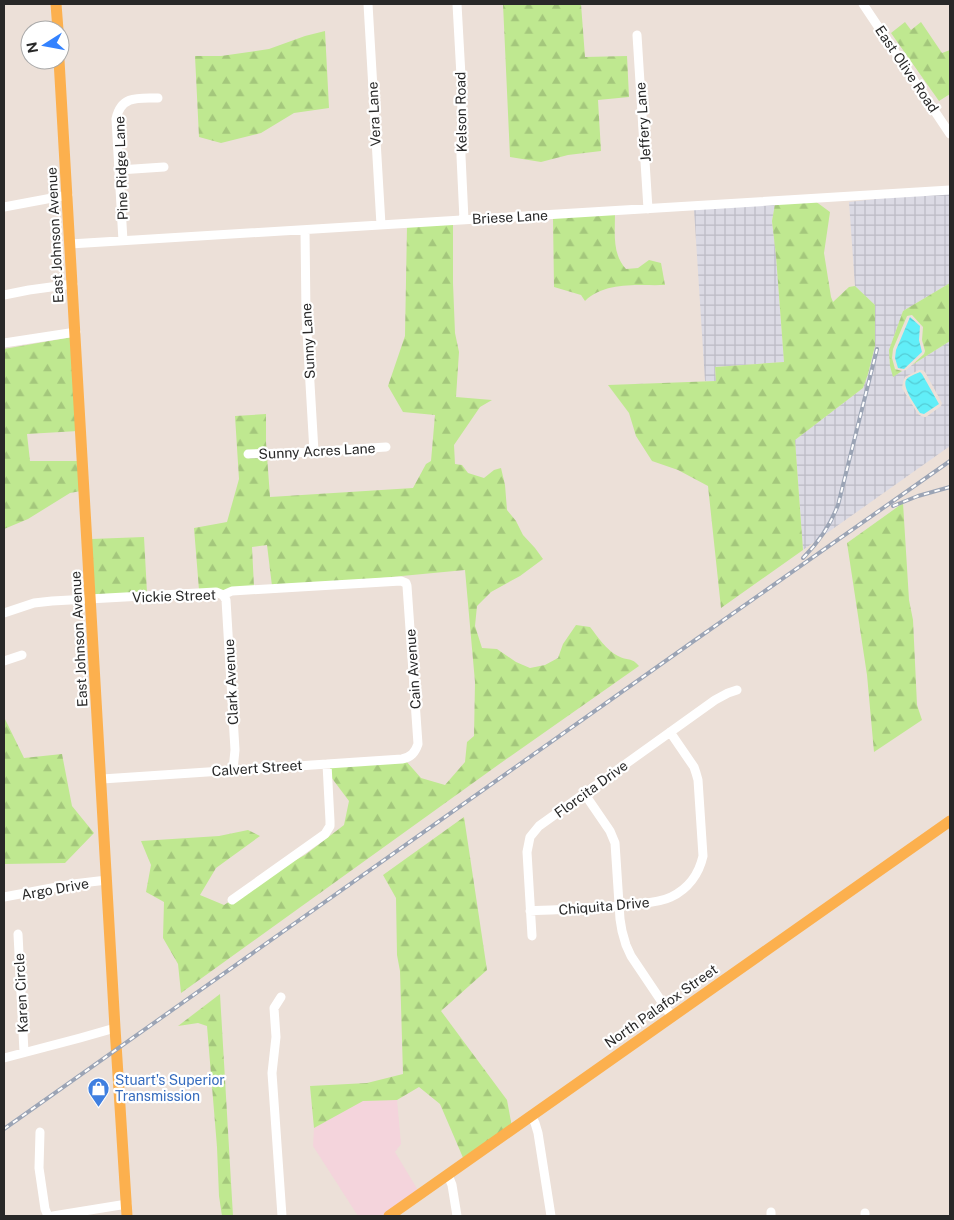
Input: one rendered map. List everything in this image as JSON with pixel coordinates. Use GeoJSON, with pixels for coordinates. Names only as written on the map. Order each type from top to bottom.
{"type":"FeatureCollection","features":[{"type":"Feature","properties":{"kind":"main road"},"geometry":{"type":"LineString","coordinates":[[56,4],[57,20]]}},
{"type":"Feature","properties":{"kind":"main road","name":"East Johnson Avenue"},"geometry":{"type":"LineString","coordinates":[[60,70],[127,1216]]}},
{"type":"Feature","properties":{"kind":"main road","name":"North Palafox Street"},"geometry":{"type":"LineString","coordinates":[[390,1216],[950,821]]}},
{"type":"Feature","properties":{"kind":"street","name":"Vera Lane"},"geometry":{"type":"LineString","coordinates":[[368,4],[381,225]]}},
{"type":"Feature","properties":{"kind":"street","name":"Kelson Road"},"geometry":{"type":"LineString","coordinates":[[457,4],[462,94],[464,220]]}},
{"type":"Feature","properties":{"kind":"street","name":"East Olive Road"},"geometry":{"type":"LineString","coordinates":[[863,4],[950,134]]}},
{"type":"Feature","properties":{"kind":"street","name":"Jeffery Lane"},"geometry":{"type":"LineString","coordinates":[[637,35],[648,209]]}},
{"type":"Feature","properties":{"kind":"street","name":"Pine Ridge Lane"},"geometry":{"type":"LineString","coordinates":[[123,241],[116,119],[119,108],[134,99],[158,98]]}},
{"type":"Feature","properties":{"kind":"street"},"geometry":{"type":"LineString","coordinates":[[119,170],[164,168]]}},
{"type":"Feature","properties":{"kind":"street","name":"Briese Lane"},"geometry":{"type":"LineString","coordinates":[[70,244],[950,190]]}},
{"type":"Feature","properties":{"kind":"street"},"geometry":{"type":"LineString","coordinates":[[4,207],[68,196]]}},
{"type":"Feature","properties":{"kind":"street","name":"Sunny Lane"},"geometry":{"type":"LineString","coordinates":[[305,230],[306,314],[314,452]]}},
{"type":"Feature","properties":{"kind":"street"},"geometry":{"type":"LineString","coordinates":[[4,295],[73,284]]}},
{"type":"Feature","properties":{"kind":"street"},"geometry":{"type":"LineString","coordinates":[[4,343],[76,332]]}},
{"type":"Feature","properties":{"kind":"street","name":"Sunny Acres Lane"},"geometry":{"type":"LineString","coordinates":[[248,454],[386,447]]}},
{"type":"Feature","properties":{"kind":"street","name":"Vickie Street"},"geometry":{"type":"LineString","coordinates":[[4,613],[34,603],[216,592],[223,595],[232,591],[374,582],[404,582]]}},
{"type":"Feature","properties":{"kind":"street","name":"Cain Avenue"},"geometry":{"type":"LineString","coordinates":[[404,582],[408,586],[418,744],[411,756]]}},
{"type":"Feature","properties":{"kind":"street","name":"Clark Avenue"},"geometry":{"type":"LineString","coordinates":[[223,595],[226,600],[232,696],[235,750],[233,770]]}},
{"type":"Feature","properties":{"kind":"street"},"geometry":{"type":"LineString","coordinates":[[4,661],[22,655]]}},
{"type":"Feature","properties":{"kind":"street","name":"Florcita Drive"},"geometry":{"type":"LineString","coordinates":[[532,936],[527,852],[530,837],[539,826],[720,697],[737,690]]}},
{"type":"Feature","properties":{"kind":"street","name":"Chiquita Drive"},"geometry":{"type":"LineString","coordinates":[[530,911],[619,907],[654,902],[671,897],[686,887],[698,872],[703,856],[703,848],[698,780],[694,767],[670,732]]}},
{"type":"Feature","properties":{"kind":"street","name":"Calvert Street"},"geometry":{"type":"LineString","coordinates":[[102,779],[402,759],[411,756]]}},
{"type":"Feature","properties":{"kind":"street"},"geometry":{"type":"LineString","coordinates":[[232,900],[328,830],[330,821],[326,764]]}},
{"type":"Feature","properties":{"kind":"street"},"geometry":{"type":"LineString","coordinates":[[584,794],[610,831],[615,843],[622,931],[631,956],[672,1017]]}},
{"type":"Feature","properties":{"kind":"street","name":"Argo Drive"},"geometry":{"type":"LineString","coordinates":[[4,897],[73,884],[107,880]]}},
{"type":"Feature","properties":{"kind":"street","name":"Karen Circle"},"geometry":{"type":"LineString","coordinates":[[18,934],[24,1052]]}},
{"type":"Feature","properties":{"kind":"street"},"geometry":{"type":"LineString","coordinates":[[281,998],[274,1008],[276,1037],[272,1073],[282,1216]]}},
{"type":"Feature","properties":{"kind":"street"},"geometry":{"type":"LineString","coordinates":[[4,1058],[115,1028]]}},
{"type":"Feature","properties":{"kind":"street"},"geometry":{"type":"LineString","coordinates":[[531,1116],[538,1132],[551,1216]]}},
{"type":"Feature","properties":{"kind":"street"},"geometry":{"type":"LineString","coordinates":[[40,1132],[39,1168],[45,1209],[48,1216]]}},
{"type":"Feature","properties":{"kind":"street"},"geometry":{"type":"LineString","coordinates":[[448,1175],[452,1185],[457,1216]]}},
{"type":"Feature","properties":{"kind":"street"},"geometry":{"type":"LineString","coordinates":[[53,1216],[126,1204]]}},
{"type":"Feature","properties":{"kind":"shaded area"},"geometry":{"type":"Polygon","coordinates":[[[950,193],[950,283],[903,311],[889,350],[890,366],[894,376],[950,341],[950,446],[803,550],[795,440],[863,388],[875,346],[875,305],[855,286],[849,202],[920,194],[950,193]],[[922,370],[905,377],[902,388],[918,414],[926,417],[941,406],[942,403],[925,372],[922,370]]]}},
{"type":"Feature","properties":{"kind":"shaded area"},"geometry":{"type":"Polygon","coordinates":[[[775,204],[772,221],[784,362],[715,367],[716,381],[705,381],[694,209],[775,204]]]}},
{"type":"Feature","properties":{"kind":"shaded area"},"geometry":{"type":"Polygon","coordinates":[[[363,1100],[397,1100],[401,1144],[395,1152],[419,1192],[384,1216],[358,1216],[313,1146],[314,1128],[363,1100]]]}},
{"type":"Feature","properties":{"kind":"green space"},"geometry":{"type":"Polygon","coordinates":[[[503,4],[581,4],[585,57],[627,56],[629,97],[598,100],[601,151],[568,155],[541,162],[510,157],[503,4]]]}},
{"type":"Feature","properties":{"kind":"green space"},"geometry":{"type":"Polygon","coordinates":[[[905,22],[911,30],[921,22],[942,53],[950,50],[950,94],[939,101],[891,33],[905,22]]]}},
{"type":"Feature","properties":{"kind":"green space"},"geometry":{"type":"Polygon","coordinates":[[[325,31],[329,108],[294,113],[261,133],[221,143],[199,137],[195,56],[221,56],[269,49],[325,31]]]}},
{"type":"Feature","properties":{"kind":"green space"},"geometry":{"type":"Polygon","coordinates":[[[815,201],[830,212],[824,253],[833,302],[849,287],[855,286],[875,305],[875,346],[863,388],[795,440],[803,550],[721,608],[708,486],[678,470],[652,461],[636,436],[629,413],[608,385],[716,381],[715,367],[784,362],[772,221],[775,204],[815,201]]]}},
{"type":"Feature","properties":{"kind":"green space"},"geometry":{"type":"Polygon","coordinates":[[[615,214],[616,250],[626,269],[638,268],[649,260],[661,263],[665,285],[612,287],[593,295],[585,301],[581,295],[554,287],[553,218],[615,214]]]}},
{"type":"Feature","properties":{"kind":"green space"},"geometry":{"type":"Polygon","coordinates":[[[453,223],[455,333],[459,352],[456,397],[492,400],[480,407],[454,445],[455,464],[462,465],[468,473],[484,478],[494,470],[501,468],[505,485],[507,510],[516,521],[523,535],[543,559],[520,576],[491,592],[477,606],[475,626],[482,648],[497,649],[516,662],[530,668],[545,665],[558,658],[563,644],[576,625],[590,627],[610,650],[621,657],[634,661],[639,666],[181,993],[178,964],[163,938],[164,902],[146,892],[151,865],[141,841],[219,836],[248,830],[260,836],[216,868],[200,895],[224,905],[305,855],[344,825],[349,801],[331,777],[330,767],[406,761],[421,778],[445,785],[465,762],[467,742],[474,736],[475,682],[465,570],[272,586],[267,545],[252,547],[254,587],[223,591],[199,590],[194,528],[227,522],[239,479],[235,416],[266,414],[270,497],[413,488],[426,464],[431,461],[435,415],[403,412],[388,386],[405,336],[407,226],[453,223]]]}},
{"type":"Feature","properties":{"kind":"green space"},"geometry":{"type":"Polygon","coordinates":[[[950,283],[950,341],[912,365],[925,351],[922,340],[923,327],[912,315],[907,316],[893,349],[892,358],[895,369],[902,371],[893,377],[889,350],[903,311],[950,283]]]}},
{"type":"Feature","properties":{"kind":"green space"},"geometry":{"type":"Polygon","coordinates":[[[72,337],[78,431],[27,434],[30,461],[80,461],[81,491],[70,493],[28,519],[4,529],[4,349],[72,337]]]}},
{"type":"Feature","properties":{"kind":"green space"},"geometry":{"type":"Polygon","coordinates":[[[903,503],[909,600],[913,620],[917,705],[922,720],[874,752],[867,675],[847,543],[903,503]]]}},
{"type":"Feature","properties":{"kind":"green space"},"geometry":{"type":"Polygon","coordinates":[[[144,537],[147,593],[95,596],[91,539],[144,537]]]}},
{"type":"Feature","properties":{"kind":"green space"},"geometry":{"type":"Polygon","coordinates":[[[4,717],[24,758],[62,754],[72,806],[94,833],[65,863],[4,864],[4,717]]]}},
{"type":"Feature","properties":{"kind":"green space"},"geometry":{"type":"Polygon","coordinates":[[[464,817],[487,970],[441,1011],[507,1100],[512,1127],[464,1160],[440,1104],[419,1087],[397,1100],[363,1101],[314,1128],[310,1086],[367,1083],[403,1074],[396,898],[383,875],[464,817]]]}},
{"type":"Feature","properties":{"kind":"green space"},"geometry":{"type":"Polygon","coordinates":[[[220,994],[233,1216],[222,1216],[219,1196],[207,1026],[198,1023],[178,1026],[220,994]]]}},
{"type":"Feature","properties":{"kind":"water"},"geometry":{"type":"Polygon","coordinates":[[[910,317],[920,326],[919,340],[922,352],[904,369],[898,368],[895,358],[896,350],[910,317]]]}},
{"type":"Feature","properties":{"kind":"water"},"geometry":{"type":"Polygon","coordinates":[[[920,372],[939,404],[924,414],[920,413],[913,402],[905,383],[909,377],[920,372]]]}},
{"type":"Feature","properties":{"kind":"railway"},"geometry":{"type":"LineString","coordinates":[[803,558],[824,533],[838,505],[877,349]]}},
{"type":"Feature","properties":{"kind":"railway"},"geometry":{"type":"LineString","coordinates":[[4,1129],[950,461]]}},
{"type":"Feature","properties":{"kind":"railway"},"geometry":{"type":"LineString","coordinates":[[893,506],[918,496],[950,487]]}},
{"type":"Feature","properties":{"kind":"place","name":"Stuart's Superior Transmission"},"geometry":{"type":"Point","coordinates":[99,1107]}}]}
